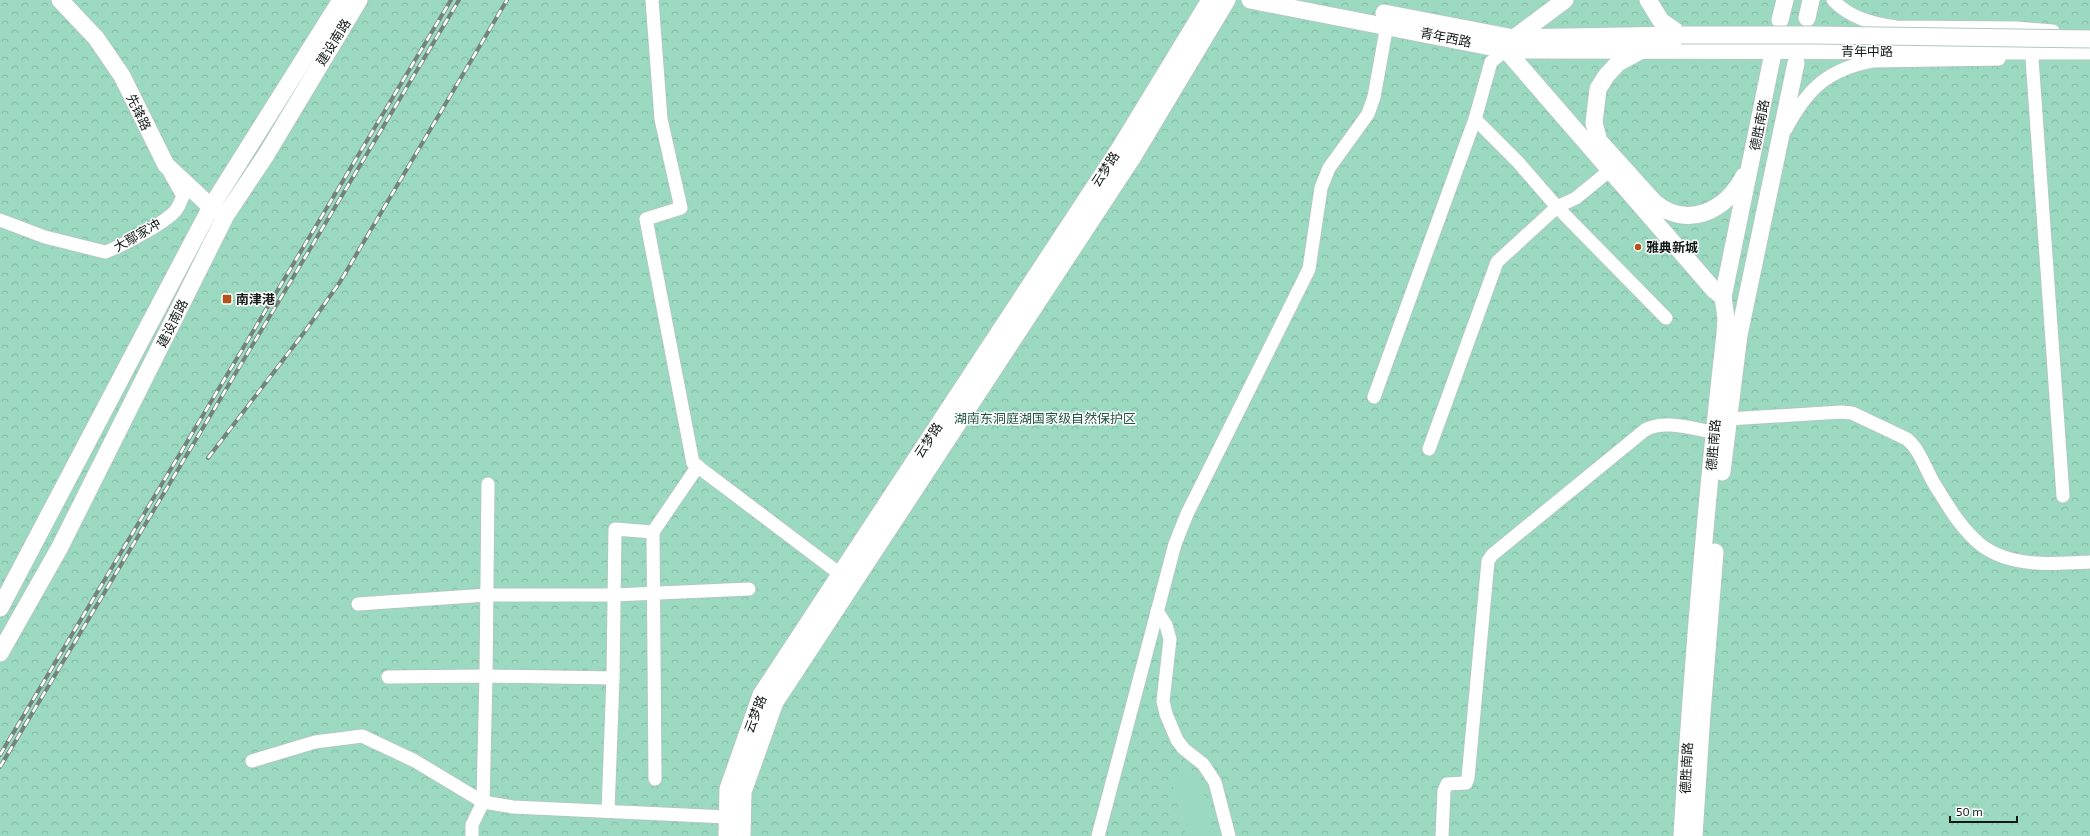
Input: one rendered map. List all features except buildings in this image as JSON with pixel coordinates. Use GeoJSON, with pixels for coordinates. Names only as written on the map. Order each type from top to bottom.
{"type":"FeatureCollection","features":[{"type":"Feature","properties":{"kind":"main road","name":"先锋路"},"geometry":{"type":"LineString","coordinates":[[60,0],[96,38],[122,76],[166,165],[211,207],[226,215]]}},
{"type":"Feature","properties":{"kind":"main road","name":"建设南路"},"geometry":{"type":"LineString","coordinates":[[0,608],[211,207],[342,0]]}},
{"type":"Feature","properties":{"kind":"main road","name":"建设南路"},"geometry":{"type":"LineString","coordinates":[[0,653],[60,547],[226,215],[266,155],[359,0]]}},
{"type":"Feature","properties":{"kind":"main road","name":"云梦路"},"geometry":{"type":"LineString","coordinates":[[726,836],[728,789],[761,696],[1120,148],[1210,0]]}},
{"type":"Feature","properties":{"kind":"main road"},"geometry":{"type":"LineString","coordinates":[[742,836],[743,792],[775,702],[1134,155],[1227,0]]}},
{"type":"Feature","properties":{"kind":"main road","name":"青年西路"},"geometry":{"type":"LineString","coordinates":[[1250,0],[1387,26],[1510,44],[1644,50]]}},
{"type":"Feature","properties":{"kind":"main road","name":"青年西路"},"geometry":{"type":"LineString","coordinates":[[1314,0],[1510,44],[1681,35]]}},
{"type":"Feature","properties":{"kind":"main road"},"geometry":{"type":"LineString","coordinates":[[1565,0],[1510,44],[1609,171],[1714,290],[1723,297]]}},
{"type":"Feature","properties":{"kind":"main road"},"geometry":{"type":"LineString","coordinates":[[1648,0],[1661,21],[1681,35]]}},
{"type":"Feature","properties":{"kind":"main road"},"geometry":{"type":"LineString","coordinates":[[1780,20],[1785,0]]}},
{"type":"Feature","properties":{"kind":"main road"},"geometry":{"type":"LineString","coordinates":[[1807,18],[1811,0]]}},
{"type":"Feature","properties":{"kind":"main road","name":"青年中路"},"geometry":{"type":"LineString","coordinates":[[1681,35],[1814,34],[2090,38]]}},
{"type":"Feature","properties":{"kind":"main road"},"geometry":{"type":"LineString","coordinates":[[1644,50],[1618,63],[1606,76],[1598,89],[1594,123],[1599,141],[1654,202],[1663,210],[1687,216],[1702,214],[1712,210],[1731,197],[1738,188],[1751,162]]}},
{"type":"Feature","properties":{"kind":"main road","name":"青年中路"},"geometry":{"type":"LineString","coordinates":[[1644,50],[2090,51]]}},
{"type":"Feature","properties":{"kind":"main road","name":"德胜南路"},"geometry":{"type":"LineString","coordinates":[[1682,836],[1689,715],[1714,432],[1725,334],[1726,318],[1723,297],[1772,58]]}},
{"type":"Feature","properties":{"kind":"main road","name":"德胜南路"},"geometry":{"type":"LineString","coordinates":[[1694,836],[1702,713],[1723,460],[1728,419],[1739,336],[1777,147],[1796,63]]}},
{"type":"Feature","properties":{"kind":"street"},"geometry":{"type":"LineString","coordinates":[[652,0],[661,119],[681,208],[646,219],[693,463],[840,574]]}},
{"type":"Feature","properties":{"kind":"street"},"geometry":{"type":"LineString","coordinates":[[1833,0],[1860,20],[1878,25],[1896,27],[2016,28],[2058,32],[2090,38]]}},
{"type":"Feature","properties":{"kind":"street"},"geometry":{"type":"LineString","coordinates":[[1098,836],[1169,561],[1181,527],[1309,269],[1321,188],[1329,168],[1368,114],[1374,97],[1387,26]]}},
{"type":"Feature","properties":{"kind":"street"},"geometry":{"type":"LineString","coordinates":[[1374,397],[1475,119],[1491,62],[1510,44]]}},
{"type":"Feature","properties":{"kind":"street"},"geometry":{"type":"LineString","coordinates":[[1777,147],[1798,106],[1811,91],[1823,80],[1836,72],[1858,64],[1873,61],[2032,58],[2090,51]]}},
{"type":"Feature","properties":{"kind":"street"},"geometry":{"type":"LineString","coordinates":[[2032,58],[2063,496]]}},
{"type":"Feature","properties":{"kind":"street"},"geometry":{"type":"LineString","coordinates":[[1475,119],[1518,162],[1558,207],[1666,318]]}},
{"type":"Feature","properties":{"kind":"street","name":"大鄢家冲"},"geometry":{"type":"LineString","coordinates":[[0,220],[45,237],[105,252],[115,249],[155,226],[175,211],[183,196],[166,165]]}},
{"type":"Feature","properties":{"kind":"street"},"geometry":{"type":"LineString","coordinates":[[1429,449],[1497,262],[1558,207],[1576,198],[1609,171]]}},
{"type":"Feature","properties":{"kind":"street"},"geometry":{"type":"LineString","coordinates":[[1728,419],[1842,412],[1852,413],[1907,439],[1913,444],[1934,483],[1961,525],[1982,545],[2011,559],[2028,562],[2090,562]]}},
{"type":"Feature","properties":{"kind":"street"},"geometry":{"type":"LineString","coordinates":[[1442,836],[1444,791],[1448,784],[1466,783],[1468,778],[1488,561],[1492,555],[1653,425],[1714,432]]}},
{"type":"Feature","properties":{"kind":"street"},"geometry":{"type":"LineString","coordinates":[[655,779],[653,532],[698,466]]}},
{"type":"Feature","properties":{"kind":"street"},"geometry":{"type":"LineString","coordinates":[[472,836],[472,825],[483,802],[488,484]]}},
{"type":"Feature","properties":{"kind":"street"},"geometry":{"type":"LineString","coordinates":[[608,811],[613,678],[615,529],[653,532]]}},
{"type":"Feature","properties":{"kind":"street"},"geometry":{"type":"LineString","coordinates":[[358,604],[487,595],[614,595],[749,589]]}},
{"type":"Feature","properties":{"kind":"street"},"geometry":{"type":"LineString","coordinates":[[1157,611],[1166,625],[1170,639],[1163,701],[1168,720],[1177,740],[1184,749],[1206,767],[1215,782],[1229,836]]}},
{"type":"Feature","properties":{"kind":"street"},"geometry":{"type":"LineString","coordinates":[[388,677],[486,676],[613,678]]}},
{"type":"Feature","properties":{"kind":"street"},"geometry":{"type":"LineString","coordinates":[[252,761],[315,742],[362,736],[415,761],[483,802],[513,808],[727,817]]}},
{"type":"Feature","properties":{"kind":"green space","name":"湖南东洞庭湖国家级自然保护区"},"geometry":{"type":"Polygon","coordinates":[[[0,0],[2090,0],[2090,836],[0,836],[0,0]]]}},
{"type":"Feature","properties":{"kind":"green space"},"geometry":{"type":"Polygon","coordinates":[[[1184,775],[1194,775],[1200,780],[1214,836],[1186,836],[1173,786],[1184,775]]]}},
{"type":"Feature","properties":{"kind":"railway"},"geometry":{"type":"LineString","coordinates":[[0,755],[451,0]]}},
{"type":"Feature","properties":{"kind":"railway"},"geometry":{"type":"LineString","coordinates":[[0,767],[459,0]]}},
{"type":"Feature","properties":{"kind":"railway"},"geometry":{"type":"LineString","coordinates":[[208,458],[306,330],[340,282],[507,0]]}},
{"type":"Feature","properties":{"kind":"place","name":"雅典新城"},"geometry":{"type":"Point","coordinates":[1638,247]}},
{"type":"Feature","properties":{"kind":"place","name":"南津港"},"geometry":{"type":"Point","coordinates":[227,299]}}]}
